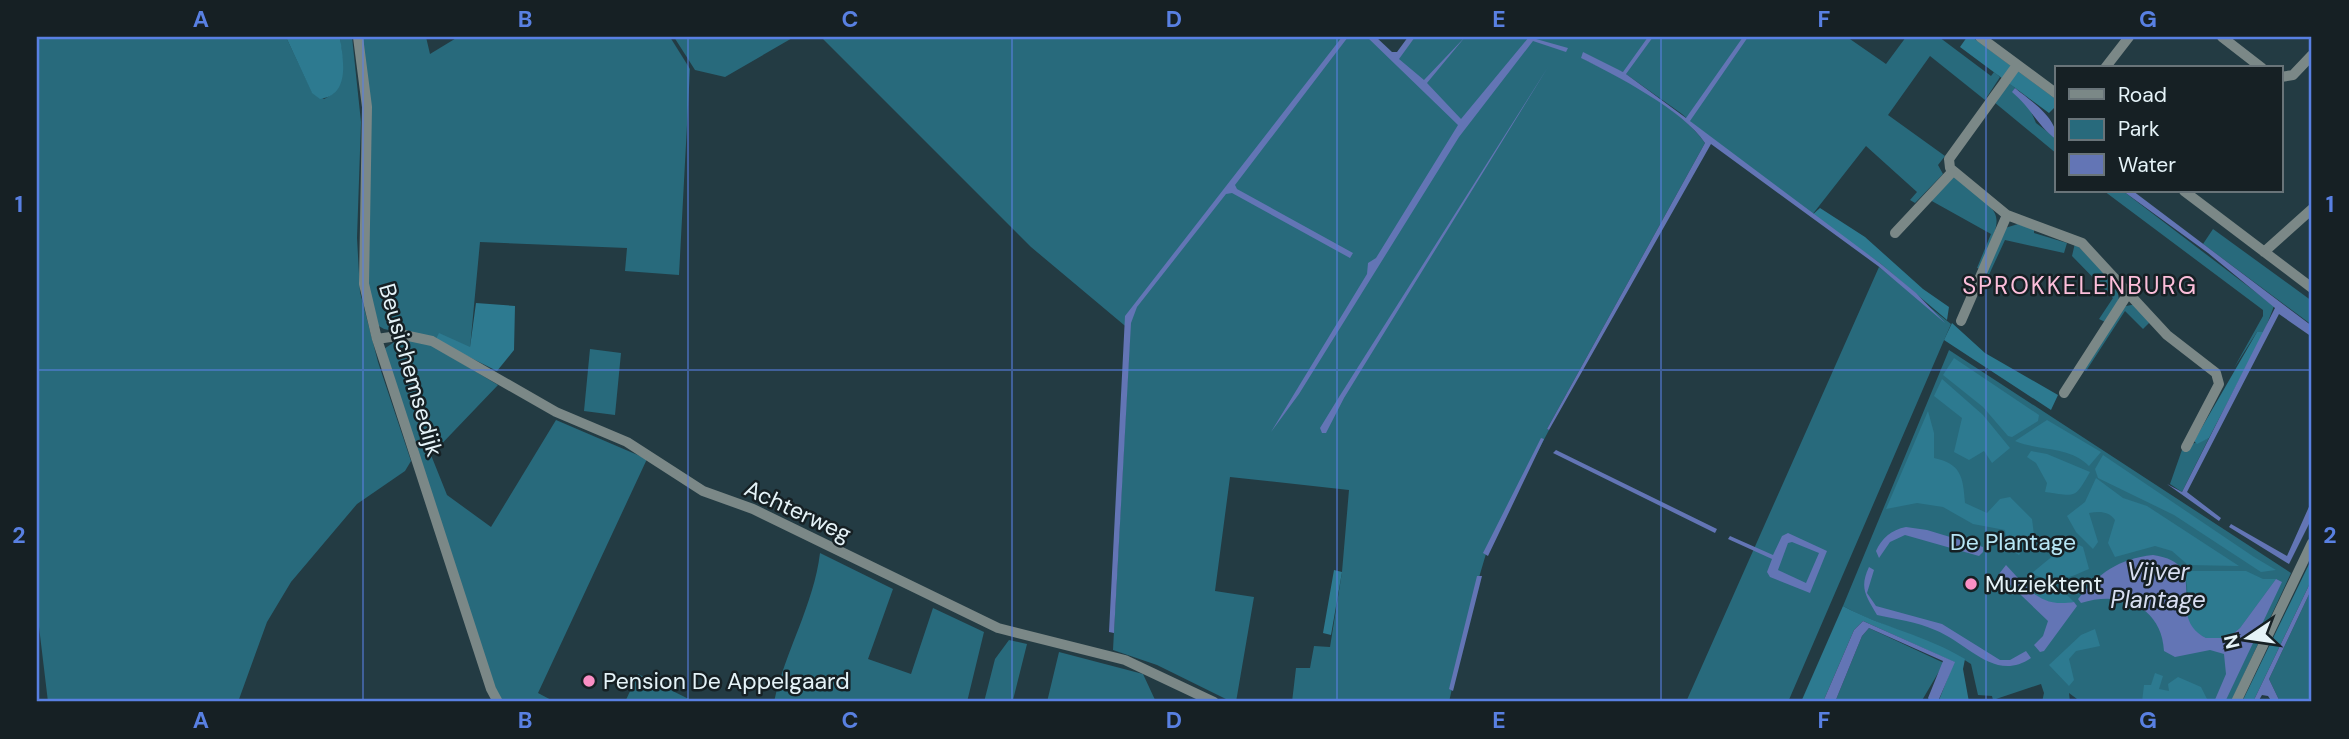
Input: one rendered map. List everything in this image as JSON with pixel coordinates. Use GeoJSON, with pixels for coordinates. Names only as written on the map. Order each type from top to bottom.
{"type":"FeatureCollection","features":[{"type":"Feature","properties":{"kind":"street","name":"Beusichemsedijk"},"geometry":{"type":"LineString","coordinates":[[358,37],[367,107],[364,284],[377,339],[498,702]]}},
{"type":"Feature","properties":{"kind":"street"},"geometry":{"type":"LineString","coordinates":[[1980,37],[2055,93]]}},
{"type":"Feature","properties":{"kind":"street"},"geometry":{"type":"LineString","coordinates":[[2107,66],[2129,37]]}},
{"type":"Feature","properties":{"kind":"street"},"geometry":{"type":"LineString","coordinates":[[2222,37],[2259,66]]}},
{"type":"Feature","properties":{"kind":"street"},"geometry":{"type":"LineString","coordinates":[[2282,77],[2293,75],[2312,55]]}},
{"type":"Feature","properties":{"kind":"street"},"geometry":{"type":"LineString","coordinates":[[2017,65],[1949,159],[1949,166],[2007,215],[2082,243],[2167,335],[2219,376],[2219,384],[2186,447]]}},
{"type":"Feature","properties":{"kind":"street"},"geometry":{"type":"LineString","coordinates":[[1895,233],[1953,171]]}},
{"type":"Feature","properties":{"kind":"street"},"geometry":{"type":"LineString","coordinates":[[2184,192],[2312,288]]}},
{"type":"Feature","properties":{"kind":"street"},"geometry":{"type":"LineString","coordinates":[[2264,252],[2312,209]]}},
{"type":"Feature","properties":{"kind":"street"},"geometry":{"type":"LineString","coordinates":[[1961,321],[2007,215]]}},
{"type":"Feature","properties":{"kind":"street"},"geometry":{"type":"LineString","coordinates":[[2064,393],[2129,292]]}},
{"type":"Feature","properties":{"kind":"street","name":"Achterweg"},"geometry":{"type":"LineString","coordinates":[[377,339],[404,335],[432,341],[556,412],[627,442],[703,491],[753,509],[998,628],[1125,660],[1214,702]]}},
{"type":"Feature","properties":{"kind":"street"},"geometry":{"type":"LineString","coordinates":[[2236,702],[2312,543]]}},
{"type":"Feature","properties":{"kind":"green space"},"geometry":{"type":"Polygon","coordinates":[[[37,37],[286,37],[312,92],[324,99],[332,94],[341,81],[340,37],[352,37],[361,122],[357,238],[360,292],[378,362],[411,461],[405,471],[357,504],[291,582],[267,622],[238,702],[48,702],[37,610],[37,37]]]}},
{"type":"Feature","properties":{"kind":"green space"},"geometry":{"type":"Polygon","coordinates":[[[286,37],[340,37],[343,75],[337,91],[320,99],[312,93],[286,37]]]}},
{"type":"Feature","properties":{"kind":"green space"},"geometry":{"type":"Polygon","coordinates":[[[361,37],[426,37],[430,54],[458,37],[670,37],[690,69],[679,275],[625,271],[627,248],[480,242],[470,348],[439,334],[435,340],[384,329],[377,325],[369,287],[361,37]]]}},
{"type":"Feature","properties":{"kind":"green space"},"geometry":{"type":"Polygon","coordinates":[[[674,37],[794,37],[725,77],[695,70],[674,37]]]}},
{"type":"Feature","properties":{"kind":"green space"},"geometry":{"type":"Polygon","coordinates":[[[821,37],[1369,37],[1396,59],[1415,37],[1847,37],[1886,64],[1906,37],[1939,37],[1991,76],[1994,72],[2000,77],[1985,100],[1930,56],[1888,115],[1945,156],[1938,165],[1943,174],[1915,203],[1910,200],[1917,192],[1866,146],[1812,215],[1708,138],[1682,114],[1623,72],[1582,58],[1665,105],[1681,117],[1705,143],[1547,429],[1549,430],[1488,547],[1470,608],[1449,702],[1292,702],[1296,668],[1310,668],[1314,646],[1330,647],[1342,572],[1349,490],[1230,477],[1215,591],[1254,597],[1236,702],[1232,702],[1157,665],[1113,650],[1130,330],[1031,247],[821,37]]]}},
{"type":"Feature","properties":{"kind":"green space"},"geometry":{"type":"Polygon","coordinates":[[[1967,37],[1972,37],[2055,99],[2055,107],[2049,113],[1960,47],[1967,37]]]}},
{"type":"Feature","properties":{"kind":"green space"},"geometry":{"type":"Polygon","coordinates":[[[2008,82],[2015,88],[2013,92],[2029,107],[2036,123],[2055,137],[2055,152],[1994,102],[2008,82]]]}},
{"type":"Feature","properties":{"kind":"green space"},"geometry":{"type":"Polygon","coordinates":[[[1954,177],[1983,200],[1996,215],[1994,234],[1981,269],[1977,268],[1991,234],[1930,200],[1954,177]]]}},
{"type":"Feature","properties":{"kind":"green space"},"geometry":{"type":"Polygon","coordinates":[[[2105,192],[2124,192],[2274,306],[2264,332],[2257,332],[2234,368],[2263,316],[2263,310],[2105,192]]]}},
{"type":"Feature","properties":{"kind":"green space"},"geometry":{"type":"Polygon","coordinates":[[[1820,208],[1865,237],[1923,289],[1949,307],[1947,320],[1881,264],[1812,215],[1820,208]]]}},
{"type":"Feature","properties":{"kind":"green space"},"geometry":{"type":"Polygon","coordinates":[[[2018,224],[2034,229],[2034,233],[2067,243],[2064,253],[2005,240],[1981,292],[1978,290],[2005,228],[2018,224]]]}},
{"type":"Feature","properties":{"kind":"green space"},"geometry":{"type":"Polygon","coordinates":[[[2213,229],[2312,301],[2312,325],[2203,244],[2213,229]]]}},
{"type":"Feature","properties":{"kind":"green space"},"geometry":{"type":"Polygon","coordinates":[[[2075,243],[2117,286],[2119,301],[2105,322],[2099,319],[2113,298],[2072,256],[2075,243]]]}},
{"type":"Feature","properties":{"kind":"green space"},"geometry":{"type":"Polygon","coordinates":[[[1879,267],[1951,324],[1788,702],[1686,702],[1879,267]]]}},
{"type":"Feature","properties":{"kind":"green space"},"geometry":{"type":"Polygon","coordinates":[[[476,303],[515,306],[514,350],[497,371],[435,340],[439,333],[470,347],[476,303]]]}},
{"type":"Feature","properties":{"kind":"green space"},"geometry":{"type":"Polygon","coordinates":[[[2136,305],[2150,322],[2143,329],[2125,311],[2086,371],[2082,368],[2122,307],[2136,305]]]}},
{"type":"Feature","properties":{"kind":"green space"},"geometry":{"type":"Polygon","coordinates":[[[1952,323],[1985,353],[2058,395],[2051,410],[1944,340],[1952,323]]]}},
{"type":"Feature","properties":{"kind":"green space"},"geometry":{"type":"Polygon","coordinates":[[[2257,332],[2264,332],[2209,438],[2197,444],[2194,441],[2257,332]]]}},
{"type":"Feature","properties":{"kind":"green space"},"geometry":{"type":"Polygon","coordinates":[[[400,338],[430,344],[498,385],[431,455],[447,495],[491,527],[556,420],[647,459],[538,693],[555,702],[503,702],[493,686],[384,349],[400,338]]]}},
{"type":"Feature","properties":{"kind":"green space"},"geometry":{"type":"Polygon","coordinates":[[[590,349],[621,353],[615,415],[584,411],[590,349]]]}},
{"type":"Feature","properties":{"kind":"green space","name":"De Plantage"},"geometry":{"type":"Polygon","coordinates":[[[1949,350],[2291,573],[2231,702],[2081,702],[2069,693],[2070,702],[2042,702],[2044,693],[2041,684],[1993,700],[1992,696],[1978,695],[1971,664],[1940,647],[1843,606],[1949,350]]]}},
{"type":"Feature","properties":{"kind":"green space"},"geometry":{"type":"Polygon","coordinates":[[[1954,358],[2039,415],[2038,421],[2012,437],[2008,436],[1983,407],[1943,375],[1954,358]]]}},
{"type":"Feature","properties":{"kind":"green space"},"geometry":{"type":"Polygon","coordinates":[[[1942,379],[1983,415],[2010,448],[1992,463],[1984,451],[1969,460],[1954,452],[1962,418],[1934,396],[1942,379]]]}},
{"type":"Feature","properties":{"kind":"green space"},"geometry":{"type":"Polygon","coordinates":[[[1928,411],[1934,433],[1934,458],[1950,464],[1959,473],[1965,503],[1987,513],[2000,499],[2010,497],[2032,519],[2034,535],[2019,555],[2007,548],[2005,530],[1973,524],[1943,507],[1917,503],[1886,509],[1928,411]]]}},
{"type":"Feature","properties":{"kind":"green space"},"geometry":{"type":"Polygon","coordinates":[[[2047,420],[2101,452],[2089,466],[2073,455],[2015,441],[2047,420]]]}},
{"type":"Feature","properties":{"kind":"green space"},"geometry":{"type":"Polygon","coordinates":[[[2209,438],[2182,492],[2170,484],[2183,447],[2209,438]]]}},
{"type":"Feature","properties":{"kind":"green space"},"geometry":{"type":"Polygon","coordinates":[[[2031,451],[2047,454],[2090,472],[2081,488],[2073,494],[2045,492],[2047,483],[2036,463],[2027,457],[2031,451]]]}},
{"type":"Feature","properties":{"kind":"green space"},"geometry":{"type":"Polygon","coordinates":[[[2103,455],[2276,570],[2261,572],[2174,515],[2098,478],[2095,469],[2103,455]]]}},
{"type":"Feature","properties":{"kind":"green space"},"geometry":{"type":"Polygon","coordinates":[[[2096,478],[2123,498],[2147,506],[2239,566],[2188,565],[2172,551],[2155,546],[2115,557],[2108,543],[2115,520],[2107,513],[2100,512],[2089,513],[2098,542],[2093,549],[2076,532],[2067,516],[2085,502],[2096,478]]]}},
{"type":"Feature","properties":{"kind":"green space"},"geometry":{"type":"Polygon","coordinates":[[[2077,544],[2083,547],[2089,569],[2054,580],[2032,573],[2066,545],[2077,544]]]}},
{"type":"Feature","properties":{"kind":"green space"},"geometry":{"type":"Polygon","coordinates":[[[820,553],[893,589],[868,659],[911,674],[933,608],[984,632],[967,702],[774,702],[812,591],[820,553]]]}},
{"type":"Feature","properties":{"kind":"green space"},"geometry":{"type":"Polygon","coordinates":[[[2312,558],[2312,579],[2253,702],[2242,702],[2312,558]]]}},
{"type":"Feature","properties":{"kind":"green space"},"geometry":{"type":"Polygon","coordinates":[[[1334,570],[1342,572],[1331,635],[1323,633],[1334,570]]]}},
{"type":"Feature","properties":{"kind":"green space"},"geometry":{"type":"Polygon","coordinates":[[[2182,571],[2246,571],[2263,579],[2276,579],[2240,628],[2228,638],[2206,638],[2195,631],[2186,615],[2187,590],[2182,571]]]}},
{"type":"Feature","properties":{"kind":"green space"},"geometry":{"type":"Polygon","coordinates":[[[2041,588],[2062,590],[2074,602],[2046,601],[2035,596],[2041,588]]]}},
{"type":"Feature","properties":{"kind":"green space"},"geometry":{"type":"Polygon","coordinates":[[[2312,588],[2312,702],[2280,702],[2269,679],[2312,588]]]}},
{"type":"Feature","properties":{"kind":"green space"},"geometry":{"type":"Polygon","coordinates":[[[1843,606],[1965,659],[1963,669],[1969,702],[1939,700],[1954,662],[1863,621],[1854,630],[1823,702],[1801,702],[1843,606]]]}},
{"type":"Feature","properties":{"kind":"green space"},"geometry":{"type":"Polygon","coordinates":[[[1869,628],[1944,663],[1921,702],[1835,702],[1862,636],[1869,628]]]}},
{"type":"Feature","properties":{"kind":"green space"},"geometry":{"type":"Polygon","coordinates":[[[2095,629],[2100,646],[2076,651],[2069,659],[2074,680],[2069,686],[2049,665],[2081,635],[2095,629]]]}},
{"type":"Feature","properties":{"kind":"green space"},"geometry":{"type":"Polygon","coordinates":[[[1009,640],[1027,644],[1013,700],[1022,702],[984,702],[995,659],[1009,640]]]}},
{"type":"Feature","properties":{"kind":"green space"},"geometry":{"type":"Polygon","coordinates":[[[1059,652],[1143,674],[1156,702],[1047,702],[1059,652]]]}},
{"type":"Feature","properties":{"kind":"green space"},"geometry":{"type":"Polygon","coordinates":[[[2155,673],[2163,676],[2159,689],[2169,691],[2168,684],[2178,677],[2201,687],[2207,699],[2205,702],[2142,702],[2144,685],[2151,685],[2155,673]]]}},
{"type":"Feature","properties":{"kind":"green space"},"geometry":{"type":"Polygon","coordinates":[[[638,674],[695,702],[625,702],[638,674]]]}},
{"type":"Feature","properties":{"kind":"water"},"geometry":{"type":"Polygon","coordinates":[[[1342,37],[1348,37],[1235,185],[1237,189],[1353,253],[1350,258],[1232,193],[1226,194],[1137,307],[1131,323],[1114,633],[1109,632],[1125,316],[1342,37]]]}},
{"type":"Feature","properties":{"kind":"water"},"geometry":{"type":"Polygon","coordinates":[[[1367,37],[1376,37],[1392,52],[1397,52],[1408,37],[1415,37],[1399,59],[1424,80],[1465,37],[1427,83],[1461,119],[1529,37],[1568,48],[1566,52],[1533,41],[1459,137],[1299,394],[1271,432],[1367,274],[1368,263],[1376,258],[1458,125],[1367,37]]]}},
{"type":"Feature","properties":{"kind":"water"},"geometry":{"type":"Polygon","coordinates":[[[1648,37],[1653,37],[1626,74],[1686,118],[1743,37],[1748,37],[1690,121],[1881,264],[1916,293],[1945,323],[1878,266],[1711,144],[1549,430],[1547,429],[1705,143],[1666,106],[1581,58],[1583,52],[1623,72],[1648,37]]]}},
{"type":"Feature","properties":{"kind":"water"},"geometry":{"type":"Polygon","coordinates":[[[1548,67],[1344,398],[1326,433],[1322,433],[1320,428],[1339,397],[1548,67]]]}},
{"type":"Feature","properties":{"kind":"water"},"geometry":{"type":"Polygon","coordinates":[[[2015,88],[2048,117],[2055,129],[2055,138],[2025,104],[2012,92],[2015,88]]]}},
{"type":"Feature","properties":{"kind":"water"},"geometry":{"type":"Polygon","coordinates":[[[2124,192],[2134,192],[2312,326],[2312,337],[2279,314],[2187,492],[2221,518],[2219,521],[2167,484],[2182,492],[2275,308],[2208,253],[2124,192]]]}},
{"type":"Feature","properties":{"kind":"water"},"geometry":{"type":"Polygon","coordinates":[[[1541,438],[1544,439],[1488,556],[1483,553],[1541,438]]]}},
{"type":"Feature","properties":{"kind":"water"},"geometry":{"type":"Polygon","coordinates":[[[1556,450],[1717,529],[1715,533],[1553,453],[1556,450]]]}},
{"type":"Feature","properties":{"kind":"water"},"geometry":{"type":"Polygon","coordinates":[[[2312,500],[2312,518],[2289,564],[2229,527],[2231,524],[2287,556],[2312,500]]]}},
{"type":"Feature","properties":{"kind":"water"},"geometry":{"type":"Polygon","coordinates":[[[1906,527],[1927,530],[1983,547],[1983,552],[1979,556],[1905,535],[1890,542],[1879,558],[1876,551],[1884,538],[1891,532],[1906,527]]]}},
{"type":"Feature","properties":{"kind":"water"},"geometry":{"type":"Polygon","coordinates":[[[1788,533],[1827,551],[1810,593],[1770,577],[1767,572],[1772,559],[1728,539],[1730,536],[1773,555],[1782,536],[1788,533]],[[1792,542],[1788,543],[1778,570],[1806,583],[1819,553],[1792,542]]]}},
{"type":"Feature","properties":{"kind":"water","name":"Vijver Plantage"},"geometry":{"type":"Polygon","coordinates":[[[2153,555],[2171,560],[2181,569],[2185,579],[2188,617],[2194,628],[2206,638],[2228,638],[2240,628],[2276,579],[2282,582],[2225,702],[2214,702],[2226,674],[2224,654],[2210,650],[2175,657],[2164,651],[2156,623],[2136,605],[2110,599],[2081,603],[2078,599],[2110,569],[2129,560],[2153,555]]]}},
{"type":"Feature","properties":{"kind":"water"},"geometry":{"type":"Polygon","coordinates":[[[2006,565],[2036,595],[2052,602],[2074,602],[2077,606],[2044,651],[2040,652],[2034,645],[2043,636],[2048,621],[1999,574],[2006,565]]]}},
{"type":"Feature","properties":{"kind":"water"},"geometry":{"type":"Polygon","coordinates":[[[1869,567],[1874,570],[1867,593],[1876,606],[1942,624],[2000,660],[2010,660],[2026,651],[2031,658],[2018,665],[1994,664],[1935,630],[1877,615],[1865,592],[1864,586],[1869,567]]]}},
{"type":"Feature","properties":{"kind":"water"},"geometry":{"type":"Polygon","coordinates":[[[1477,576],[1482,576],[1453,691],[1449,689],[1477,576]]]}},
{"type":"Feature","properties":{"kind":"water"},"geometry":{"type":"Polygon","coordinates":[[[2312,579],[2312,588],[2269,679],[2280,702],[2272,702],[2268,696],[2262,695],[2258,702],[2253,702],[2312,579]]]}},
{"type":"Feature","properties":{"kind":"water"},"geometry":{"type":"Polygon","coordinates":[[[1863,621],[1955,662],[1939,699],[1943,702],[1930,702],[1928,698],[1943,661],[1869,628],[1862,636],[1835,702],[1823,702],[1854,630],[1863,621]]]}},
{"type":"Feature","properties":{"kind":"place","name":"Muziektent"},"geometry":{"type":"Point","coordinates":[1971,584]}},
{"type":"Feature","properties":{"kind":"place","name":"Pension De Appelgaard"},"geometry":{"type":"Point","coordinates":[589,681]}},
{"type":"Feature","properties":{"kind":"district","name":"SPROKKELENBURG"},"geometry":{"type":"Point","coordinates":[2080,285]}}]}
